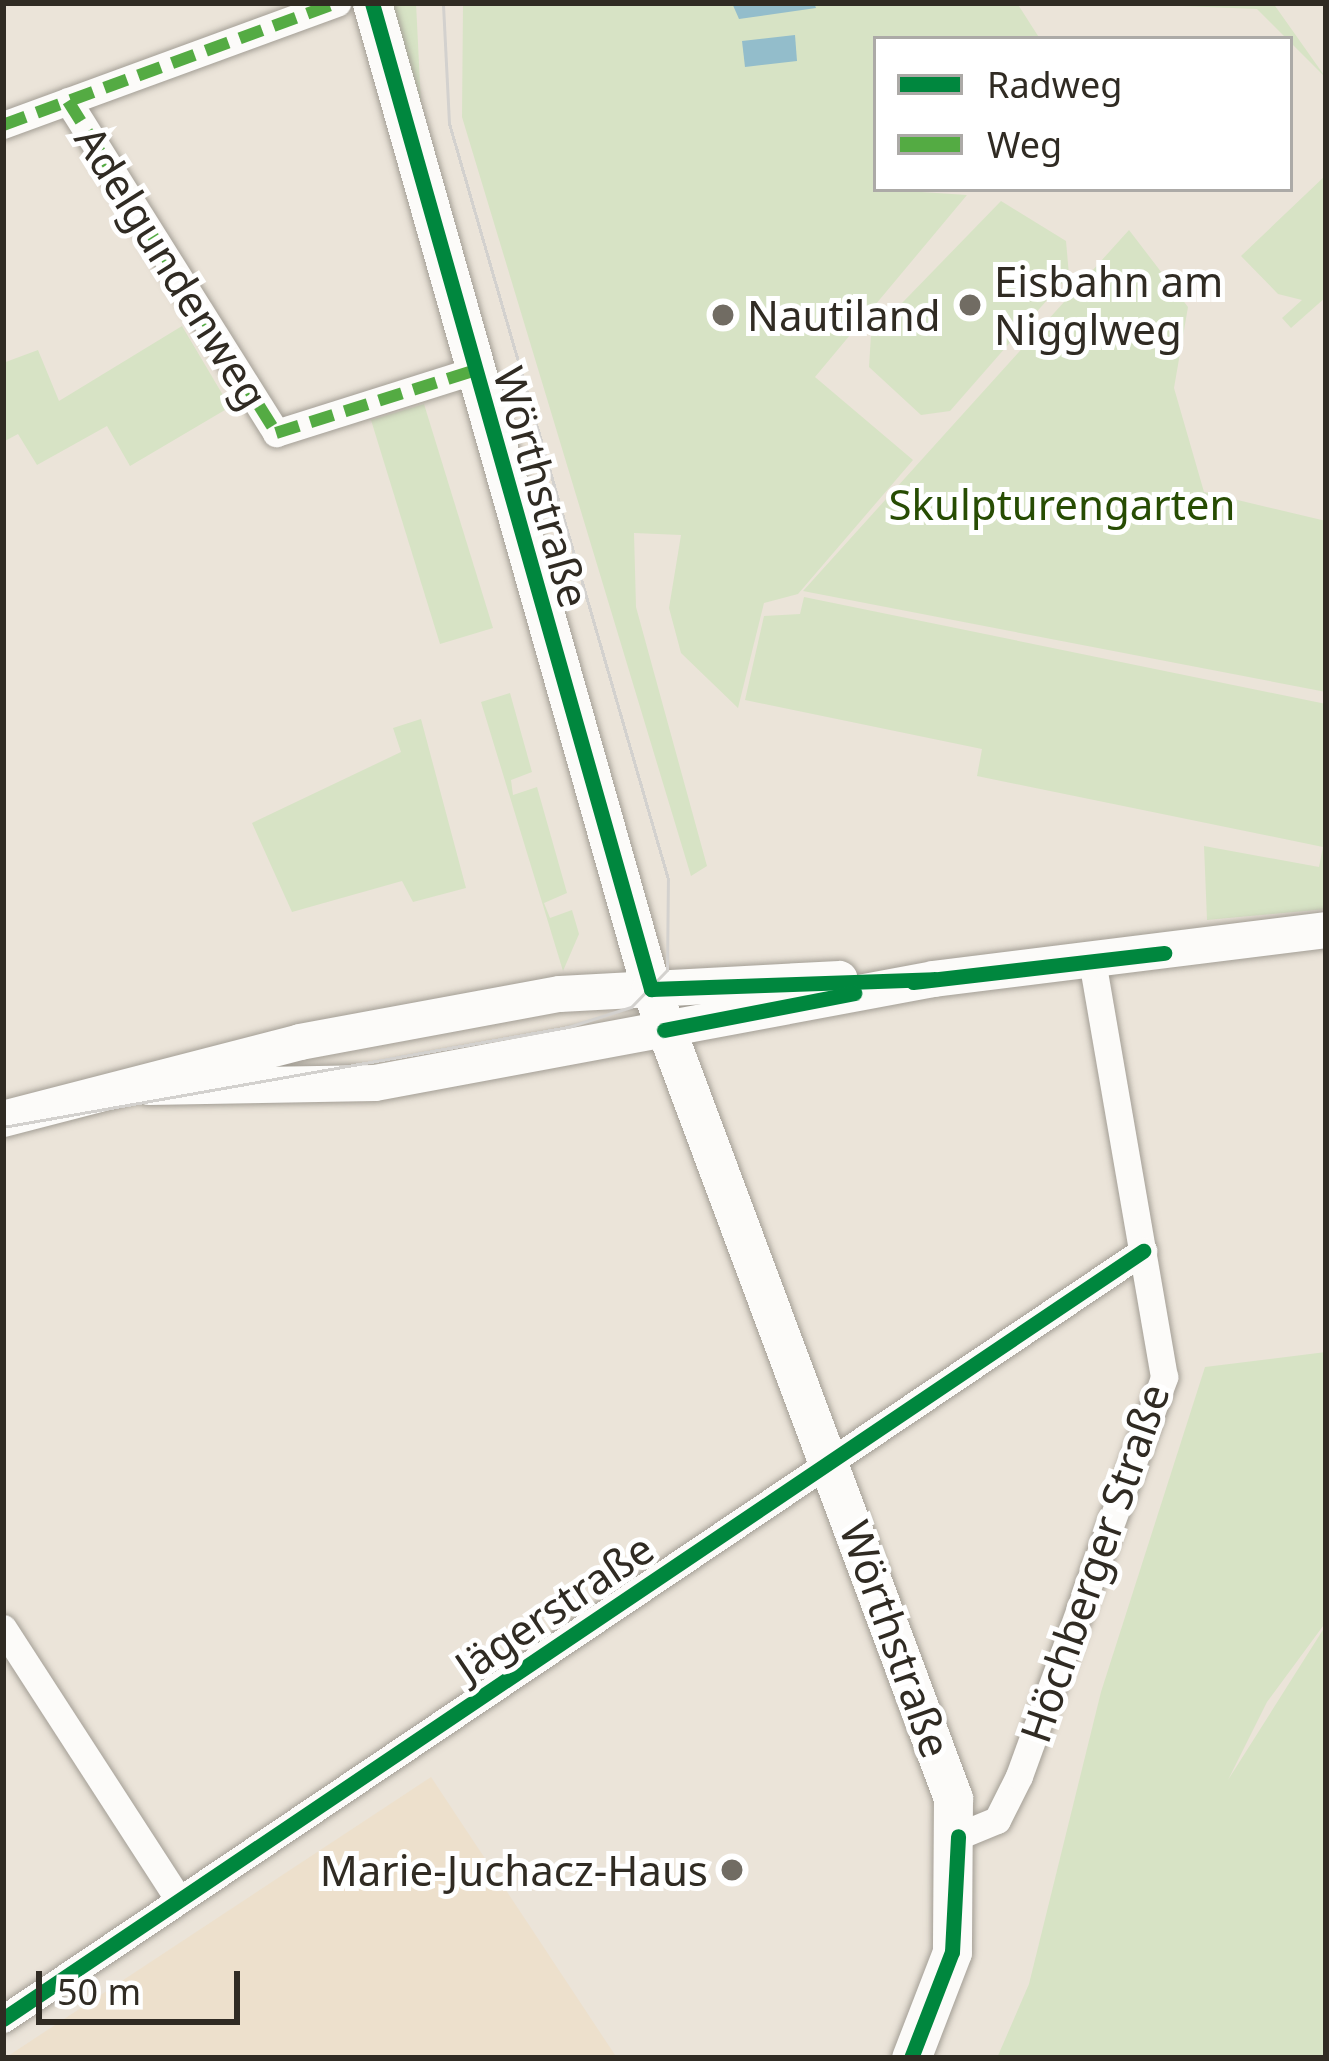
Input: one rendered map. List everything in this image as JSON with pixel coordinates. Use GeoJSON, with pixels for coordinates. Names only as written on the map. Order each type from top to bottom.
{"type":"FeatureCollection","features":[{"type":"Feature","properties":{"kind":"main road","name":"Wörthstraße"},"geometry":{"type":"LineString","coordinates":[[372,3],[470,372],[664,1030],[942,1762],[958,1836]]}},
{"type":"Feature","properties":{"kind":"main road"},"geometry":{"type":"LineString","coordinates":[[911,2058],[952,1952],[958,1836]]}},
{"type":"Feature","properties":{"kind":"street"},"geometry":{"type":"LineString","coordinates":[[3,125],[337,3]]}},
{"type":"Feature","properties":{"kind":"street","name":"Adelgundenweg"},"geometry":{"type":"LineString","coordinates":[[68,101],[276,433],[470,372]]}},
{"type":"Feature","properties":{"kind":"street"},"geometry":{"type":"LineString","coordinates":[[3,1118],[149,1087],[300,1042],[560,994],[934,979],[1326,930]]}},
{"type":"Feature","properties":{"kind":"street","name":"Höchberger Straße"},"geometry":{"type":"LineString","coordinates":[[958,1836],[997,1820],[1019,1776],[1164,1377],[1092,962]]}},
{"type":"Feature","properties":{"kind":"street"},"geometry":{"type":"LineString","coordinates":[[149,1087],[375,1083],[934,979]]}},
{"type":"Feature","properties":{"kind":"street","name":"Jägerstraße"},"geometry":{"type":"LineString","coordinates":[[3,2019],[831,1466],[1143,1251]]}},
{"type":"Feature","properties":{"kind":"street"},"geometry":{"type":"LineString","coordinates":[[3,1628],[179,1900]]}},
{"type":"Feature","properties":{"kind":"shaded area"},"geometry":{"type":"Polygon","coordinates":[[[431,1777],[617,2058],[5,2058],[431,1777]]]}},
{"type":"Feature","properties":{"kind":"green space"},"geometry":{"type":"Polygon","coordinates":[[[392,3],[416,3],[422,125],[392,3]]]}},
{"type":"Feature","properties":{"kind":"green space","name":"Nautiland"},"geometry":{"type":"Polygon","coordinates":[[[463,3],[1017,3],[1038,36],[873,36],[873,192],[967,195],[815,377],[913,460],[798,594],[764,603],[738,708],[681,653],[669,608],[681,535],[634,533],[636,607],[707,866],[691,876],[462,117],[463,3]]]}},
{"type":"Feature","properties":{"kind":"green space"},"geometry":{"type":"Polygon","coordinates":[[[1107,3],[1273,3],[1326,78],[1293,45],[1293,36],[1284,36],[1257,9],[1107,3]]]}},
{"type":"Feature","properties":{"kind":"green space"},"geometry":{"type":"Polygon","coordinates":[[[1326,175],[1326,297],[1291,328],[1282,318],[1302,300],[1278,294],[1241,256],[1326,175]]]}},
{"type":"Feature","properties":{"kind":"green space","name":"Eisbahn am Nigglweg"},"geometry":{"type":"Polygon","coordinates":[[[1001,201],[1066,241],[1069,275],[950,411],[921,415],[869,367],[871,335],[1001,201]]]}},
{"type":"Feature","properties":{"kind":"green space","name":"Skulpturengarten"},"geometry":{"type":"Polygon","coordinates":[[[1129,230],[1188,307],[1174,388],[1204,492],[1326,521],[1326,692],[803,591],[1129,230]]]}},
{"type":"Feature","properties":{"kind":"green space"},"geometry":{"type":"Polygon","coordinates":[[[182,326],[230,407],[130,466],[107,426],[37,465],[18,434],[3,442],[3,363],[38,350],[59,401],[182,326]]]}},
{"type":"Feature","properties":{"kind":"green space"},"geometry":{"type":"Polygon","coordinates":[[[424,404],[493,628],[440,644],[371,420],[424,404]]]}},
{"type":"Feature","properties":{"kind":"green space"},"geometry":{"type":"Polygon","coordinates":[[[804,597],[1326,704],[1326,909],[1207,920],[1204,846],[1319,867],[1323,847],[977,776],[982,749],[745,700],[764,616],[800,614],[804,597]]]}},
{"type":"Feature","properties":{"kind":"green space"},"geometry":{"type":"Polygon","coordinates":[[[510,693],[532,772],[511,780],[513,795],[537,787],[567,893],[544,903],[550,918],[572,910],[579,934],[563,971],[481,702],[510,693]]]}},
{"type":"Feature","properties":{"kind":"green space"},"geometry":{"type":"Polygon","coordinates":[[[421,719],[466,888],[413,902],[402,881],[292,912],[252,823],[401,752],[393,728],[421,719]]]}},
{"type":"Feature","properties":{"kind":"green space"},"geometry":{"type":"Polygon","coordinates":[[[1326,1352],[1326,1622],[1267,1702],[1228,1780],[1326,1625],[1326,2058],[997,2058],[1029,1984],[1101,1692],[1205,1367],[1326,1352]]]}},
{"type":"Feature","properties":{"kind":"water"},"geometry":{"type":"Polygon","coordinates":[[[732,3],[814,3],[816,8],[739,19],[732,3]]]}},
{"type":"Feature","properties":{"kind":"water"},"geometry":{"type":"Polygon","coordinates":[[[795,35],[797,61],[745,67],[742,41],[795,35]]]}},
{"type":"Feature","properties":{"kind":"tram line"},"geometry":{"type":"LineString","coordinates":[[3,1127],[568,1027],[631,1007],[667,970],[668,879],[449,123],[443,3]]}},
{"type":"Feature","properties":{"kind":"marked path"},"geometry":{"type":"LineString","coordinates":[[3,125],[337,3]]}},
{"type":"Feature","properties":{"kind":"marked path"},"geometry":{"type":"LineString","coordinates":[[68,101],[276,433],[470,372]]}},
{"type":"Feature","properties":{"kind":"cycle path"},"geometry":{"type":"LineString","coordinates":[[372,3],[651,989],[934,979]]}},
{"type":"Feature","properties":{"kind":"cycle path"},"geometry":{"type":"LineString","coordinates":[[913,982],[1164,953]]}},
{"type":"Feature","properties":{"kind":"cycle path"},"geometry":{"type":"LineString","coordinates":[[664,1030],[854,993]]}},
{"type":"Feature","properties":{"kind":"cycle path"},"geometry":{"type":"LineString","coordinates":[[3,2019],[1143,1251]]}},
{"type":"Feature","properties":{"kind":"cycle path"},"geometry":{"type":"LineString","coordinates":[[911,2058],[952,1952],[958,1836]]}},
{"type":"Feature","properties":{"kind":"place","name":"Eisbahn am Nigglweg"},"geometry":{"type":"Point","coordinates":[970,305]}},
{"type":"Feature","properties":{"kind":"place","name":"Nautiland"},"geometry":{"type":"Point","coordinates":[723,315]}},
{"type":"Feature","properties":{"kind":"place","name":"Marie-Juchacz-Haus"},"geometry":{"type":"Point","coordinates":[732,1870]}}]}
